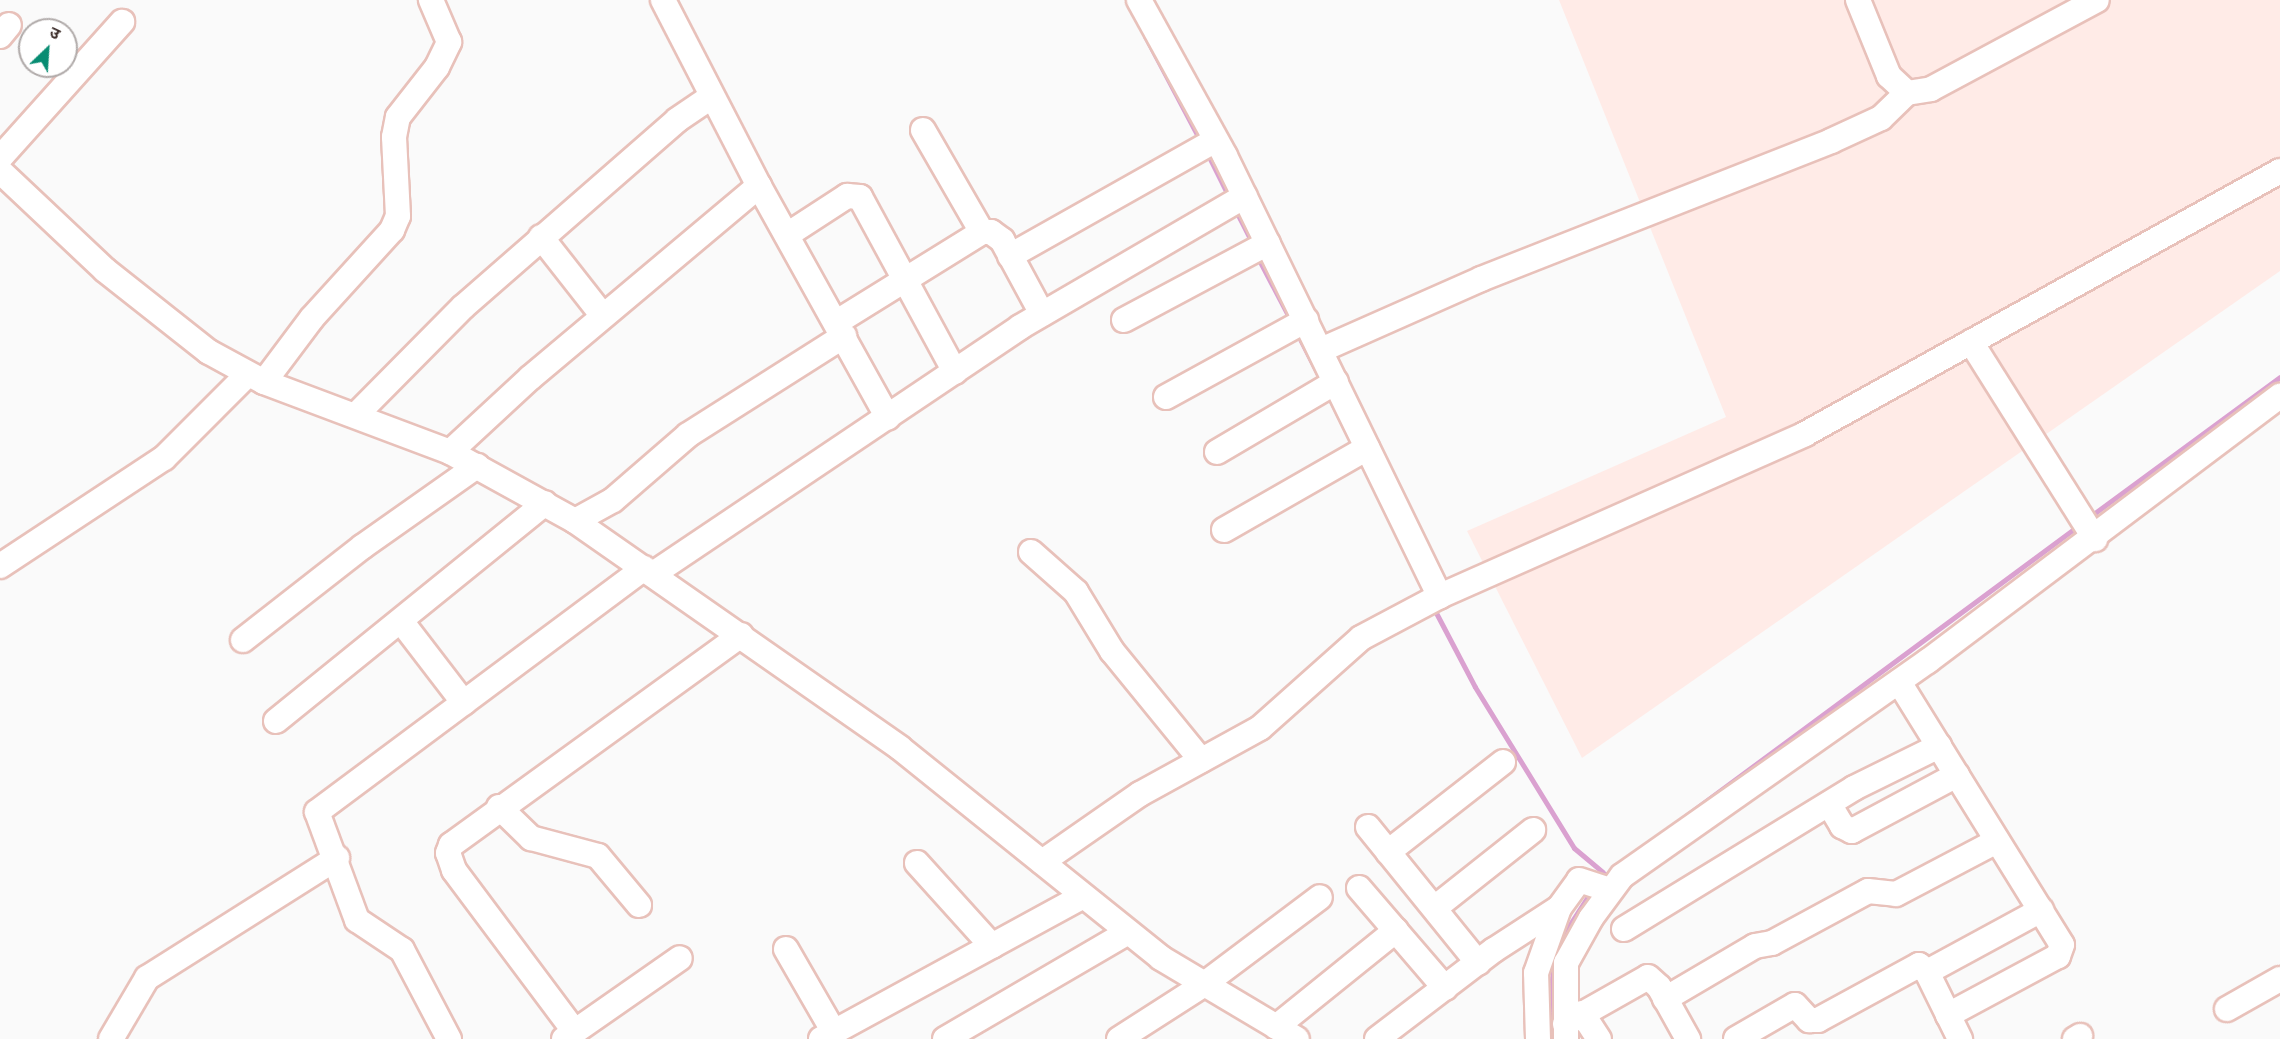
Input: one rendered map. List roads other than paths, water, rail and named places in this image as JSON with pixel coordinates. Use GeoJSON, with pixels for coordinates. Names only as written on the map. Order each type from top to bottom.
{"type":"FeatureCollection","features":[{"type":"Feature","properties":{"kind":"street"},"geometry":{"type":"LineString","coordinates":[[0,566],[147,471],[256,378],[392,230],[398,216],[394,137],[398,117],[437,67],[449,42],[431,0]]}},
{"type":"Feature","properties":{"kind":"street"},"geometry":{"type":"LineString","coordinates":[[663,0],[711,97],[888,418]]}},
{"type":"Feature","properties":{"kind":"street"},"geometry":{"type":"LineString","coordinates":[[1139,0],[1245,196],[1440,596]]}},
{"type":"Feature","properties":{"kind":"street"},"geometry":{"type":"LineString","coordinates":[[1858,0],[1889,76],[1907,93]]}},
{"type":"Feature","properties":{"kind":"street"},"geometry":{"type":"LineString","coordinates":[[1321,350],[1481,279],[1831,141],[1881,118],[1907,93],[1931,89],[2097,0]]}},
{"type":"Feature","properties":{"kind":"street"},"geometry":{"type":"LineString","coordinates":[[0,158],[122,22]]}},
{"type":"Feature","properties":{"kind":"street"},"geometry":{"type":"LineString","coordinates":[[356,415],[399,368],[541,237],[711,97]]}},
{"type":"Feature","properties":{"kind":"street"},"geometry":{"type":"LineString","coordinates":[[923,130],[982,232]]}},
{"type":"Feature","properties":{"kind":"street"},"geometry":{"type":"LineString","coordinates":[[1010,256],[1216,140]]}},
{"type":"Feature","properties":{"kind":"street"},"geometry":{"type":"LineString","coordinates":[[0,171],[152,310],[256,378],[450,452],[575,521],[900,748],[1128,932],[1203,985],[1287,1033],[1396,930]]}},
{"type":"Feature","properties":{"kind":"street"},"geometry":{"type":"LineString","coordinates":[[1042,862],[1102,818],[1268,722],[1348,646],[1440,596],[1805,434],[2280,171]]}},
{"type":"Feature","properties":{"kind":"street"},"geometry":{"type":"LineString","coordinates":[[450,452],[603,316],[759,186]]}},
{"type":"Feature","properties":{"kind":"street"},"geometry":{"type":"LineString","coordinates":[[787,235],[847,196],[860,197],[902,281],[955,372]]}},
{"type":"Feature","properties":{"kind":"street"},"geometry":{"type":"LineString","coordinates":[[449,1039],[402,950],[357,920],[337,858],[318,821],[323,805],[648,571],[888,418],[1042,314],[1245,196]]}},
{"type":"Feature","properties":{"kind":"street"},"geometry":{"type":"LineString","coordinates":[[575,521],[613,500],[688,435],[840,329],[902,281],[982,232],[997,234],[1042,314]]}},
{"type":"Feature","properties":{"kind":"street"},"geometry":{"type":"LineString","coordinates":[[541,237],[603,316]]}},
{"type":"Feature","properties":{"kind":"street"},"geometry":{"type":"LineString","coordinates":[[1124,320],[1268,243]]}},
{"type":"Feature","properties":{"kind":"street"},"geometry":{"type":"LineString","coordinates":[[1166,397],[1306,320]]}},
{"type":"Feature","properties":{"kind":"street"},"geometry":{"type":"LineString","coordinates":[[1971,342],[2086,527]]}},
{"type":"Feature","properties":{"kind":"street"},"geometry":{"type":"LineString","coordinates":[[1217,452],[1336,382]]}},
{"type":"Feature","properties":{"kind":"street"},"geometry":{"type":"LineString","coordinates":[[1538,1039],[1536,973],[1559,908],[1574,884],[1600,886],[1622,876],[1899,682],[2086,527],[2280,396]]}},
{"type":"Feature","properties":{"kind":"street"},"geometry":{"type":"LineString","coordinates":[[1224,530],[1367,448]]}},
{"type":"Feature","properties":{"kind":"street"},"geometry":{"type":"LineString","coordinates":[[243,640],[362,547],[477,466]]}},
{"type":"Feature","properties":{"kind":"street"},"geometry":{"type":"LineString","coordinates":[[276,721],[545,503]]}},
{"type":"Feature","properties":{"kind":"street"},"geometry":{"type":"LineString","coordinates":[[1031,552],[1076,592],[1112,651],[1201,760]]}},
{"type":"Feature","properties":{"kind":"street"},"geometry":{"type":"LineString","coordinates":[[401,621],[464,703]]}},
{"type":"Feature","properties":{"kind":"street"},"geometry":{"type":"LineString","coordinates":[[680,958],[570,1035],[495,929],[448,853],[454,838],[741,635]]}},
{"type":"Feature","properties":{"kind":"street"},"geometry":{"type":"LineString","coordinates":[[1899,682],[2060,939],[2058,956],[1948,1015]]}},
{"type":"Feature","properties":{"kind":"street"},"geometry":{"type":"LineString","coordinates":[[1624,929],[1829,804],[1939,746]]}},
{"type":"Feature","properties":{"kind":"street"},"geometry":{"type":"LineString","coordinates":[[1388,852],[1503,762]]}},
{"type":"Feature","properties":{"kind":"street"},"geometry":{"type":"LineString","coordinates":[[1829,804],[1842,826],[1852,831],[1957,775]]}},
{"type":"Feature","properties":{"kind":"street"},"geometry":{"type":"LineString","coordinates":[[500,807],[531,838],[598,856],[639,905]]}},
{"type":"Feature","properties":{"kind":"street"},"geometry":{"type":"LineString","coordinates":[[1368,827],[1436,907],[1478,963]]}},
{"type":"Feature","properties":{"kind":"street"},"geometry":{"type":"LineString","coordinates":[[1436,907],[1533,830]]}},
{"type":"Feature","properties":{"kind":"street"},"geometry":{"type":"LineString","coordinates":[[1665,999],[1755,946],[1772,943],[1868,891],[1896,894],[1997,841]]}},
{"type":"Feature","properties":{"kind":"street"},"geometry":{"type":"LineString","coordinates":[[111,1039],[147,978],[337,858]]}},
{"type":"Feature","properties":{"kind":"street"},"geometry":{"type":"LineString","coordinates":[[917,862],[992,946]]}},
{"type":"Feature","properties":{"kind":"street"},"geometry":{"type":"LineString","coordinates":[[1571,1025],[1566,963],[1600,886]]}},
{"type":"Feature","properties":{"kind":"street"},"geometry":{"type":"LineString","coordinates":[[1359,888],[1445,988]]}},
{"type":"Feature","properties":{"kind":"street"},"geometry":{"type":"LineString","coordinates":[[786,949],[827,1035],[1083,896]]}},
{"type":"Feature","properties":{"kind":"street"},"geometry":{"type":"LineString","coordinates":[[1119,1039],[1203,985],[1320,897]]}},
{"type":"Feature","properties":{"kind":"street"},"geometry":{"type":"LineString","coordinates":[[1377,1039],[1478,963],[1559,908]]}},
{"type":"Feature","properties":{"kind":"street"},"geometry":{"type":"LineString","coordinates":[[1927,972],[2041,910]]}},
{"type":"Feature","properties":{"kind":"street"},"geometry":{"type":"LineString","coordinates":[[945,1039],[1128,932]]}},
{"type":"Feature","properties":{"kind":"street"},"geometry":{"type":"LineString","coordinates":[[1736,1039],[1795,1005],[1813,1022],[1914,966],[1927,972],[1960,1039]]}},
{"type":"Feature","properties":{"kind":"street"},"geometry":{"type":"LineString","coordinates":[[1571,1025],[1648,977],[1665,999],[1688,1039]]}},
{"type":"Feature","properties":{"kind":"street"},"geometry":{"type":"LineString","coordinates":[[2227,1009],[2280,979]]}},
{"type":"Feature","properties":{"kind":"street"},"geometry":{"type":"LineString","coordinates":[[1571,1025],[1599,1039]]}},
{"type":"Feature","properties":{"kind":"waterway"},"geometry":{"type":"LineString","coordinates":[[1145,36],[1201,142]]}},
{"type":"Feature","properties":{"kind":"waterway"},"geometry":{"type":"LineString","coordinates":[[1207,153],[1229,197]]}},
{"type":"Feature","properties":{"kind":"waterway"},"geometry":{"type":"LineString","coordinates":[[1235,209],[1253,244]]}},
{"type":"Feature","properties":{"kind":"waterway"},"geometry":{"type":"LineString","coordinates":[[1257,256],[1291,321]]}},
{"type":"Feature","properties":{"kind":"waterway"},"geometry":{"type":"LineString","coordinates":[[1297,333],[1323,384]]}},
{"type":"Feature","properties":{"kind":"waterway"},"geometry":{"type":"LineString","coordinates":[[2088,518],[2280,377]]}},
{"type":"Feature","properties":{"kind":"waterway"},"geometry":{"type":"LineString","coordinates":[[1327,393],[1354,447]]}},
{"type":"Feature","properties":{"kind":"waterway"},"geometry":{"type":"LineString","coordinates":[[1599,880],[2078,526]]}},
{"type":"Feature","properties":{"kind":"waterway"},"geometry":{"type":"LineString","coordinates":[[1433,607],[1475,687],[1574,848],[1603,872]]}},
{"type":"Feature","properties":{"kind":"waterway"},"geometry":{"type":"LineString","coordinates":[[1555,1038],[1550,996],[1556,946],[1592,890]]}}]}
